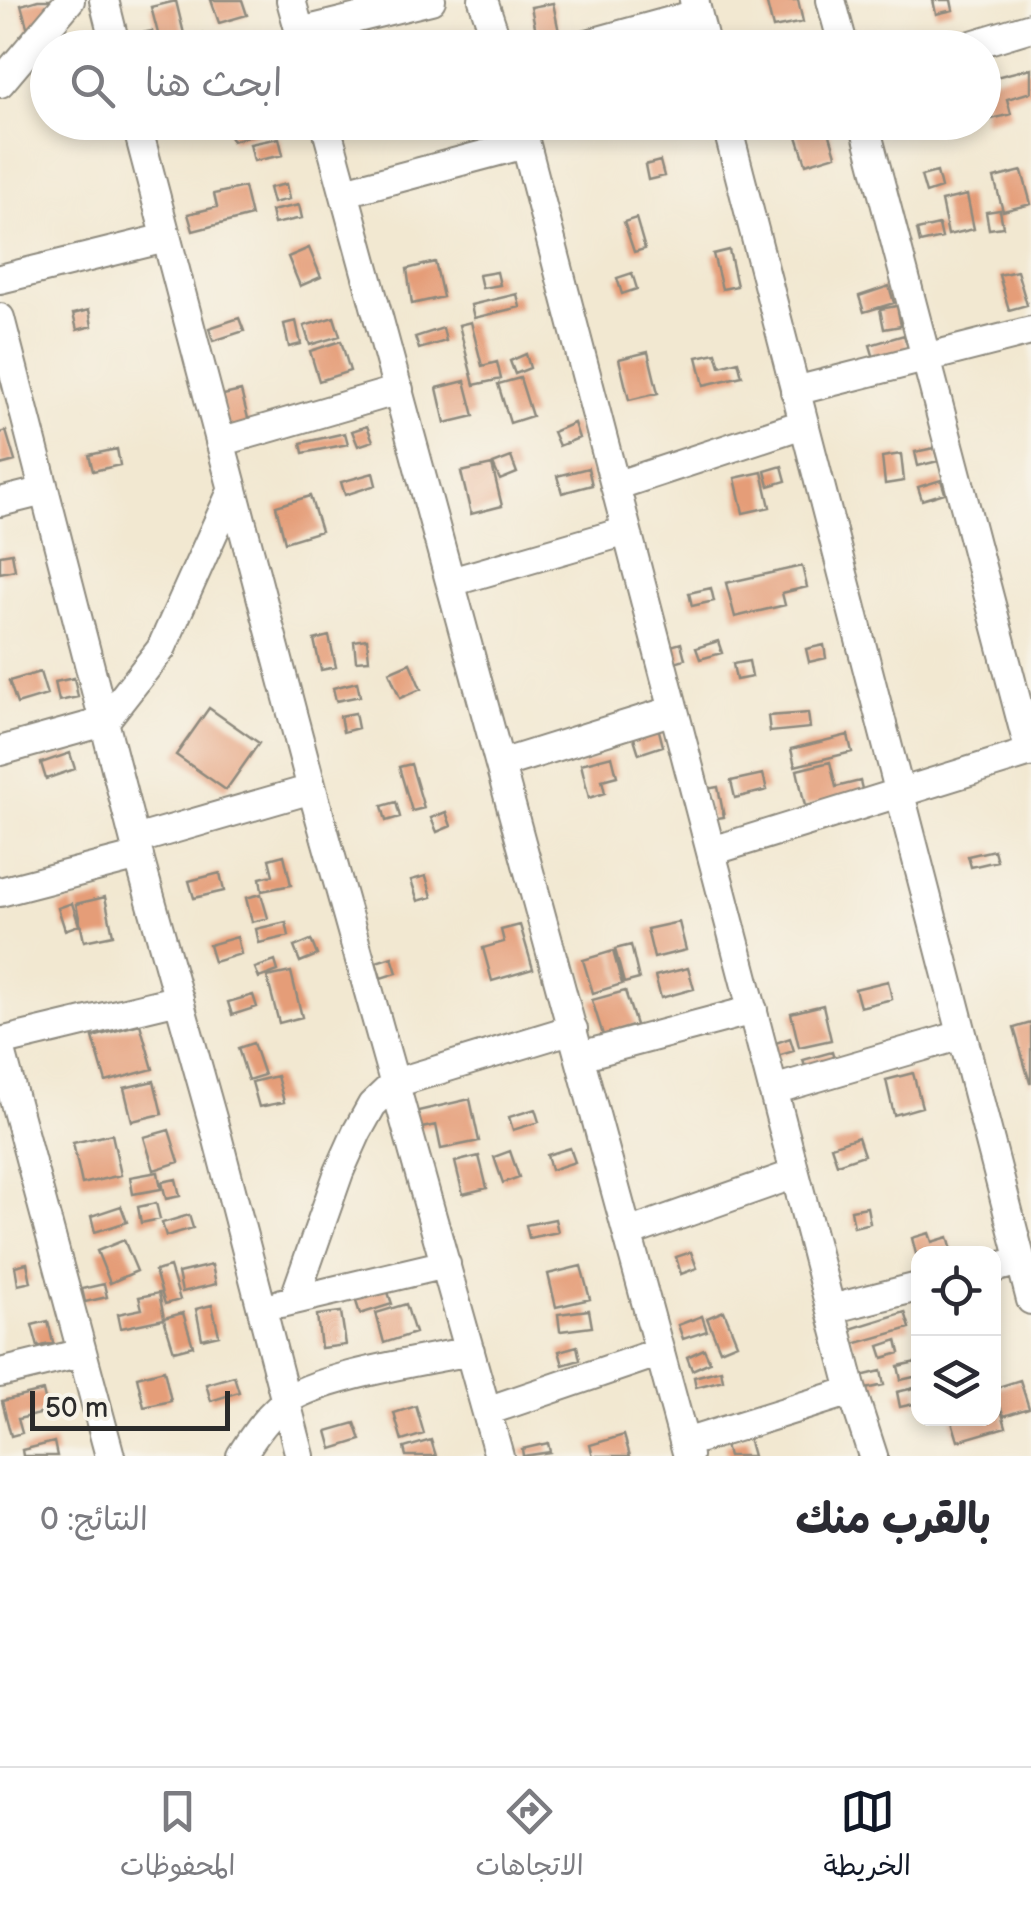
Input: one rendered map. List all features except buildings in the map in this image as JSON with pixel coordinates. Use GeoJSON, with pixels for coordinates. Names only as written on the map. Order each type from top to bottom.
{"type":"FeatureCollection","features":[{"type":"Feature","properties":{"kind":"street"},"geometry":{"type":"LineString","coordinates":[[45,30],[70,0]]}},
{"type":"Feature","properties":{"kind":"street"},"geometry":{"type":"LineString","coordinates":[[104,0],[112,30]]}},
{"type":"Feature","properties":{"kind":"street"},"geometry":{"type":"LineString","coordinates":[[292,0],[300,30]]}},
{"type":"Feature","properties":{"kind":"street"},"geometry":{"type":"LineString","coordinates":[[334,30],[431,0]]}},
{"type":"Feature","properties":{"kind":"street"},"geometry":{"type":"LineString","coordinates":[[484,0],[493,30]]}},
{"type":"Feature","properties":{"kind":"street"},"geometry":{"type":"LineString","coordinates":[[831,0],[839,30]]}},
{"type":"Feature","properties":{"kind":"street"},"geometry":{"type":"LineString","coordinates":[[1028,0],[1031,13]]}},
{"type":"Feature","properties":{"kind":"street"},"geometry":{"type":"LineString","coordinates":[[627,30],[696,7]]}},
{"type":"Feature","properties":{"kind":"street"},"geometry":{"type":"LineString","coordinates":[[1001,36],[1031,27]]}},
{"type":"Feature","properties":{"kind":"street"},"geometry":{"type":"LineString","coordinates":[[0,83],[30,47]]}},
{"type":"Feature","properties":{"kind":"street"},"geometry":{"type":"LineString","coordinates":[[141,140],[312,789],[499,1456]]}},
{"type":"Feature","properties":{"kind":"street"},"geometry":{"type":"LineString","coordinates":[[330,140],[686,1450],[852,1390]]}},
{"type":"Feature","properties":{"kind":"street"},"geometry":{"type":"LineString","coordinates":[[345,192],[502,140]]}},
{"type":"Feature","properties":{"kind":"street"},"geometry":{"type":"LineString","coordinates":[[525,140],[872,1456]]}},
{"type":"Feature","properties":{"kind":"street"},"geometry":{"type":"LineString","coordinates":[[731,140],[962,1035],[1007,1264],[1031,1300]]}},
{"type":"Feature","properties":{"kind":"street"},"geometry":{"type":"LineString","coordinates":[[712,851],[1030,753],[868,140]]}},
{"type":"Feature","properties":{"kind":"street"},"geometry":{"type":"LineString","coordinates":[[0,278],[166,238]]}},
{"type":"Feature","properties":{"kind":"street"},"geometry":{"type":"LineString","coordinates":[[0,318],[11,409],[44,491],[300,1456]]}},
{"type":"Feature","properties":{"kind":"street"},"geometry":{"type":"LineString","coordinates":[[795,390],[1031,332]]}},
{"type":"Feature","properties":{"kind":"street"},"geometry":{"type":"LineString","coordinates":[[220,442],[399,390]]}},
{"type":"Feature","properties":{"kind":"street"},"geometry":{"type":"LineString","coordinates":[[615,486],[803,424]]}},
{"type":"Feature","properties":{"kind":"street"},"geometry":{"type":"LineString","coordinates":[[0,751],[104,722],[160,649],[232,489]]}},
{"type":"Feature","properties":{"kind":"street"},"geometry":{"type":"LineString","coordinates":[[0,502],[44,491]]}},
{"type":"Feature","properties":{"kind":"street"},"geometry":{"type":"LineString","coordinates":[[451,582],[627,531]]}},
{"type":"Feature","properties":{"kind":"street"},"geometry":{"type":"LineString","coordinates":[[501,764],[674,710]]}},
{"type":"Feature","properties":{"kind":"street"},"geometry":{"type":"LineString","coordinates":[[0,892],[312,789]]}},
{"type":"Feature","properties":{"kind":"street"},"geometry":{"type":"LineString","coordinates":[[110,1456],[0,1044],[179,998]]}},
{"type":"Feature","properties":{"kind":"street"},"geometry":{"type":"LineString","coordinates":[[294,1300],[357,1132],[372,1104],[395,1082],[752,1010]]}},
{"type":"Feature","properties":{"kind":"street"},"geometry":{"type":"LineString","coordinates":[[774,1090],[962,1035]]}},
{"type":"Feature","properties":{"kind":"street"},"geometry":{"type":"LineString","coordinates":[[628,1232],[796,1174]]}},
{"type":"Feature","properties":{"kind":"street"},"geometry":{"type":"LineString","coordinates":[[263,1308],[446,1264]]}},
{"type":"Feature","properties":{"kind":"street"},"geometry":{"type":"LineString","coordinates":[[831,1309],[911,1289]]}},
{"type":"Feature","properties":{"kind":"street"},"geometry":{"type":"LineString","coordinates":[[241,1456],[265,1420],[287,1400],[312,1386],[470,1350]]}},
{"type":"Feature","properties":{"kind":"street"},"geometry":{"type":"LineString","coordinates":[[487,1411],[660,1352]]}},
{"type":"Feature","properties":{"kind":"street"},"geometry":{"type":"LineString","coordinates":[[0,1372],[82,1353]]}}]}
